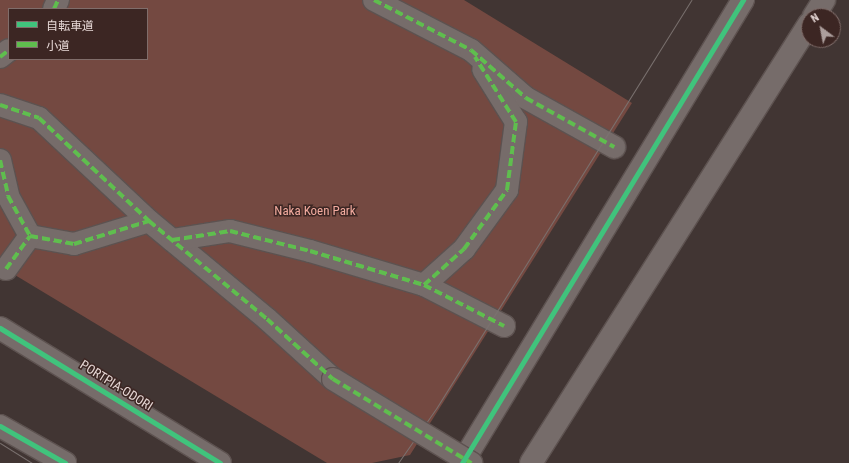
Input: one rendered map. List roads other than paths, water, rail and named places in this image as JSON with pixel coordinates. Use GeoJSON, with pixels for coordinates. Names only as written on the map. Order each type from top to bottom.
{"type":"FeatureCollection","features":[{"type":"Feature","properties":{"kind":"street"},"geometry":{"type":"LineString","coordinates":[[374,0],[471,50],[526,98],[614,147]]}},
{"type":"Feature","properties":{"kind":"street"},"geometry":{"type":"LineString","coordinates":[[462,463],[743,0]]}},
{"type":"Feature","properties":{"kind":"street"},"geometry":{"type":"LineString","coordinates":[[531,463],[801,37]]}},
{"type":"Feature","properties":{"kind":"street"},"geometry":{"type":"LineString","coordinates":[[424,285],[464,249],[507,190],[516,122],[471,50]]}},
{"type":"Feature","properties":{"kind":"street"},"geometry":{"type":"LineString","coordinates":[[0,57],[8,51]]}},
{"type":"Feature","properties":{"kind":"street"},"geometry":{"type":"LineString","coordinates":[[0,105],[39,118],[149,221],[267,319],[333,379],[471,463]]}},
{"type":"Feature","properties":{"kind":"street"},"geometry":{"type":"LineString","coordinates":[[0,160],[8,196],[30,236]]}},
{"type":"Feature","properties":{"kind":"street"},"geometry":{"type":"LineString","coordinates":[[30,236],[74,244],[149,221]]}},
{"type":"Feature","properties":{"kind":"street"},"geometry":{"type":"LineString","coordinates":[[172,240],[230,231],[424,285],[504,326]]}},
{"type":"Feature","properties":{"kind":"street"},"geometry":{"type":"LineString","coordinates":[[6,269],[30,236]]}},
{"type":"Feature","properties":{"kind":"street","name":"PORTPIA-ODORI"},"geometry":{"type":"LineString","coordinates":[[0,328],[220,463]]}},
{"type":"Feature","properties":{"kind":"street"},"geometry":{"type":"LineString","coordinates":[[0,426],[65,463]]}},
{"type":"Feature","properties":{"kind":"tram line"},"geometry":{"type":"LineString","coordinates":[[398,463],[437,407],[691,0]]}},
{"type":"Feature","properties":{"kind":"tram line"},"geometry":{"type":"LineString","coordinates":[[0,443],[32,463]]}},
{"type":"Feature","properties":{"kind":"park label","name":"Naka Koen Park"},"geometry":{"type":"Point","coordinates":[315,211]}}]}
